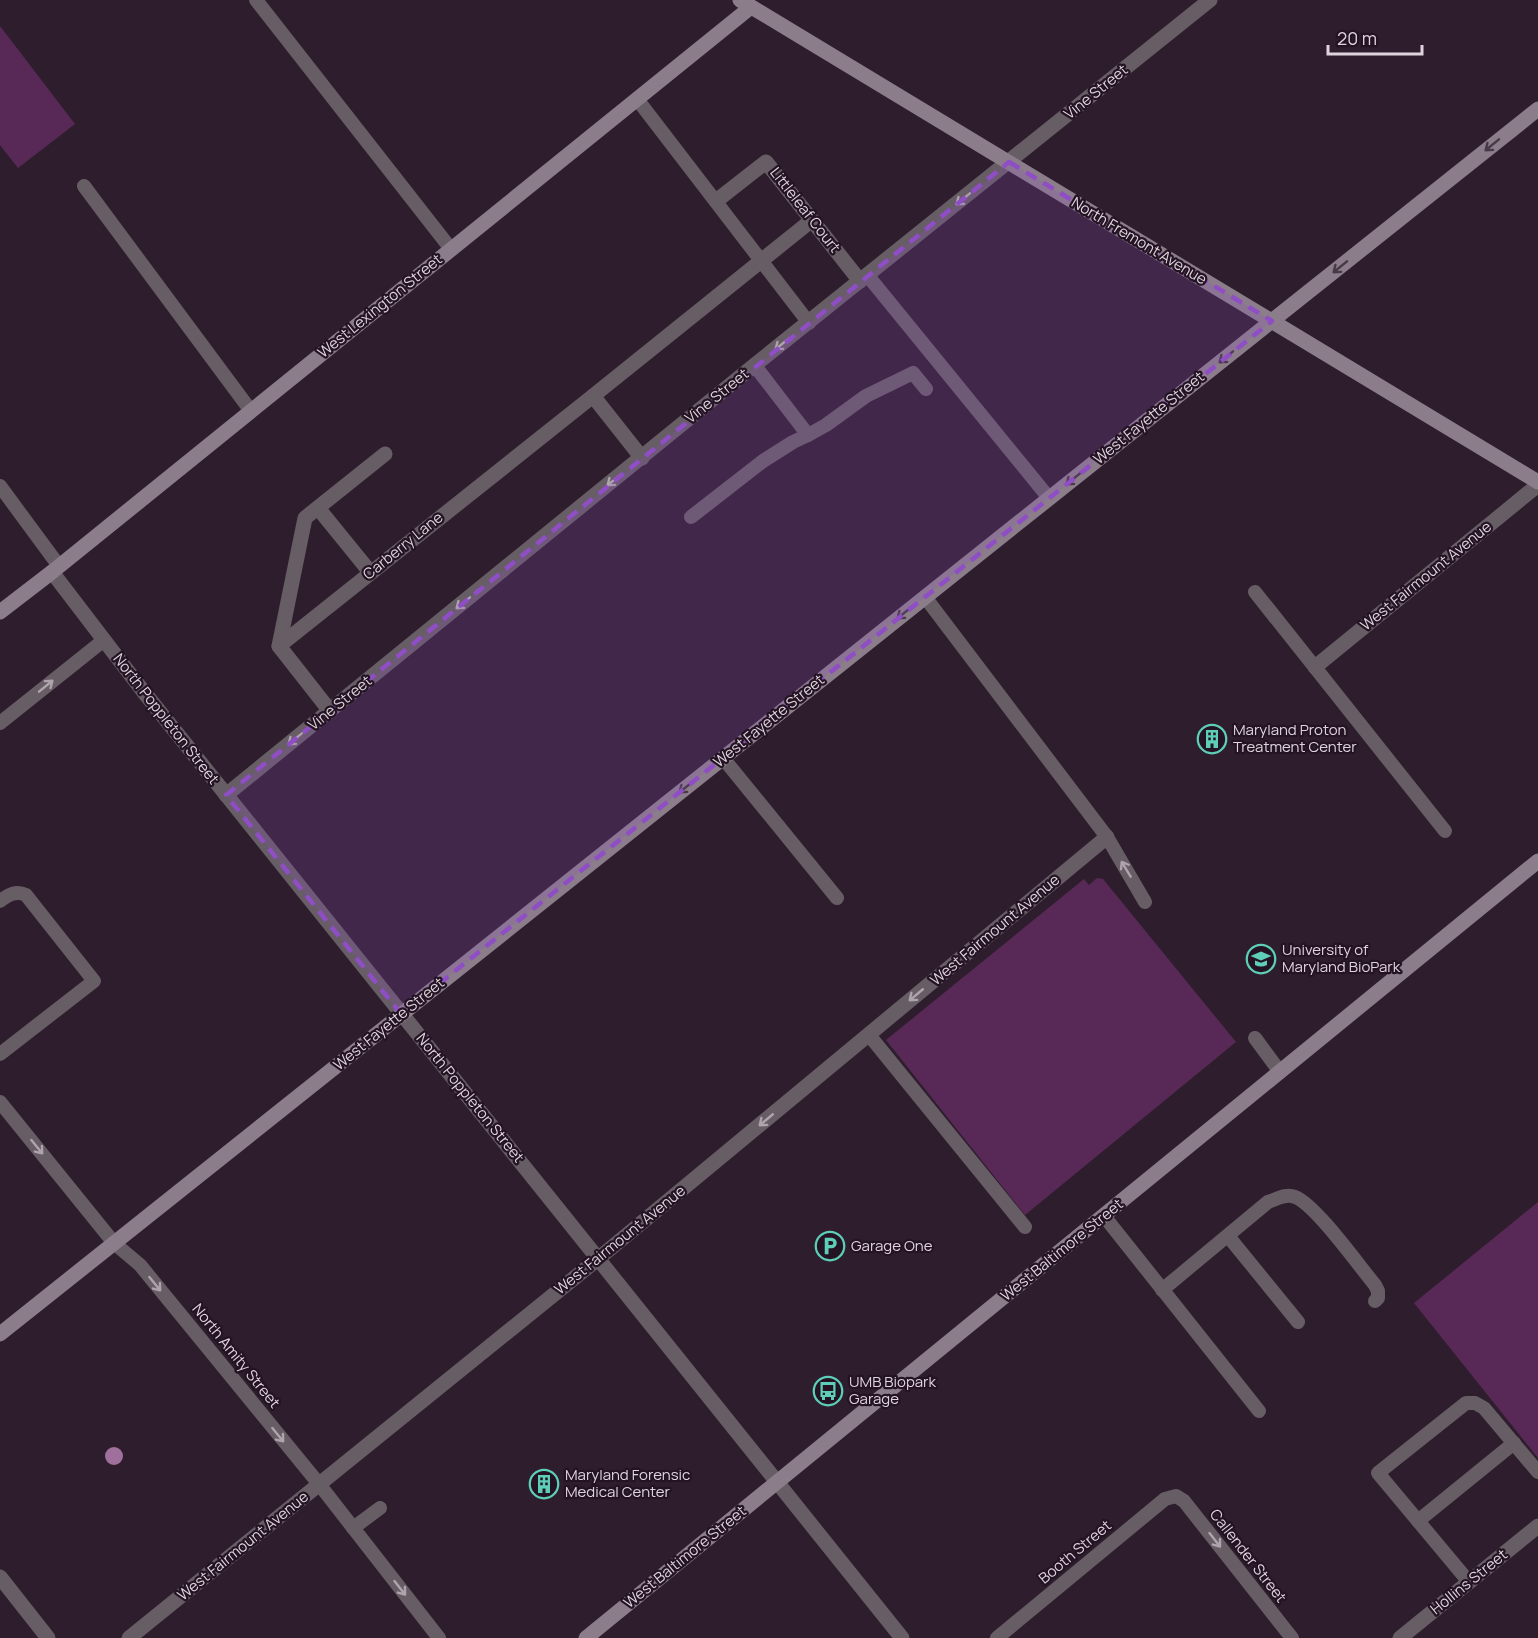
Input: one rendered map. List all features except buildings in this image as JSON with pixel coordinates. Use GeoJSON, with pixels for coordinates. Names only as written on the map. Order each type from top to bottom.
{"type":"FeatureCollection","features":[{"type":"Feature","properties":{"kind":"street","name":"Vine Street"},"geometry":{"type":"LineString","coordinates":[[226,795],[1210,0]]}},
{"type":"Feature","properties":{"kind":"street","name":"West Lexington Street"},"geometry":{"type":"LineString","coordinates":[[0,612],[637,99],[750,2]]}},
{"type":"Feature","properties":{"kind":"street","name":"North Fremont Avenue"},"geometry":{"type":"LineString","coordinates":[[750,2],[1538,483]]}},
{"type":"Feature","properties":{"kind":"street","name":"West Fayette Street"},"geometry":{"type":"LineString","coordinates":[[0,1334],[1538,109]]}},
{"type":"Feature","properties":{"kind":"street","name":"Littleleaf Court"},"geometry":{"type":"LineString","coordinates":[[716,201],[766,162],[812,220],[864,278]]}},
{"type":"Feature","properties":{"kind":"street","name":"Carberry Lane"},"geometry":{"type":"LineString","coordinates":[[279,646],[812,220]]}},
{"type":"Feature","properties":{"kind":"street"},"geometry":{"type":"LineString","coordinates":[[593,396],[642,458]]}},
{"type":"Feature","properties":{"kind":"street"},"geometry":{"type":"LineString","coordinates":[[330,711],[279,646],[305,518],[386,454]]}},
{"type":"Feature","properties":{"kind":"street","name":"West Fairmount Avenue"},"geometry":{"type":"LineString","coordinates":[[1315,667],[1538,483]]}},
{"type":"Feature","properties":{"kind":"street"},"geometry":{"type":"LineString","coordinates":[[318,508],[370,572]]}},
{"type":"Feature","properties":{"kind":"street","name":"North Poppleton Street"},"geometry":{"type":"LineString","coordinates":[[55,569],[143,691],[902,1638]]}},
{"type":"Feature","properties":{"kind":"street","name":"West Fairmount Avenue"},"geometry":{"type":"LineString","coordinates":[[129,1638],[599,1258],[1107,837]]}},
{"type":"Feature","properties":{"kind":"street","name":"West Baltimore Street"},"geometry":{"type":"LineString","coordinates":[[586,1638],[1538,861]]}},
{"type":"Feature","properties":{"kind":"street","name":"Hollins Street"},"geometry":{"type":"LineString","coordinates":[[1400,1638],[1538,1526]]}},
{"type":"Feature","properties":{"kind":"street"},"geometry":{"type":"LineString","coordinates":[[0,1577],[48,1638]]}},
{"type":"Feature","properties":{"kind":"lane"},"geometry":{"type":"LineString","coordinates":[[256,0],[451,249]]}},
{"type":"Feature","properties":{"kind":"lane"},"geometry":{"type":"LineString","coordinates":[[637,99],[809,322]]}},
{"type":"Feature","properties":{"kind":"lane"},"geometry":{"type":"LineString","coordinates":[[84,186],[251,411]]}},
{"type":"Feature","properties":{"kind":"lane"},"geometry":{"type":"LineString","coordinates":[[864,278],[1049,498]]}},
{"type":"Feature","properties":{"kind":"lane"},"geometry":{"type":"LineString","coordinates":[[755,366],[808,435]]}},
{"type":"Feature","properties":{"kind":"lane"},"geometry":{"type":"LineString","coordinates":[[691,517],[763,461],[808,435],[866,396],[913,374],[926,389]]}},
{"type":"Feature","properties":{"kind":"lane"},"geometry":{"type":"LineString","coordinates":[[0,486],[55,569]]}},
{"type":"Feature","properties":{"kind":"lane"},"geometry":{"type":"LineString","coordinates":[[1255,592],[1445,831]]}},
{"type":"Feature","properties":{"kind":"lane"},"geometry":{"type":"LineString","coordinates":[[925,597],[1107,837],[1145,902]]}},
{"type":"Feature","properties":{"kind":"lane"},"geometry":{"type":"LineString","coordinates":[[0,723],[104,640]]}},
{"type":"Feature","properties":{"kind":"lane"},"geometry":{"type":"LineString","coordinates":[[723,758],[837,898]]}},
{"type":"Feature","properties":{"kind":"lane"},"geometry":{"type":"LineString","coordinates":[[0,902],[13,894],[26,895],[94,981],[0,1054]]}},
{"type":"Feature","properties":{"kind":"lane"},"geometry":{"type":"LineString","coordinates":[[868,1035],[1025,1227]]}},
{"type":"Feature","properties":{"kind":"lane"},"geometry":{"type":"LineString","coordinates":[[1255,1038],[1280,1072]]}},
{"type":"Feature","properties":{"kind":"lane","name":"North Amity Street"},"geometry":{"type":"LineString","coordinates":[[0,1102],[114,1243],[140,1265],[319,1484],[439,1638]]}},
{"type":"Feature","properties":{"kind":"lane"},"geometry":{"type":"LineString","coordinates":[[1162,1290],[1268,1202],[1288,1195],[1302,1200],[1316,1213],[1375,1285],[1378,1291],[1378,1298],[1375,1301]]}},
{"type":"Feature","properties":{"kind":"lane"},"geometry":{"type":"LineString","coordinates":[[1104,1216],[1259,1411]]}},
{"type":"Feature","properties":{"kind":"lane"},"geometry":{"type":"LineString","coordinates":[[1228,1236],[1298,1322]]}},
{"type":"Feature","properties":{"kind":"lane"},"geometry":{"type":"LineString","coordinates":[[1469,1582],[1378,1473],[1466,1403],[1475,1403],[1484,1408],[1538,1472]]}},
{"type":"Feature","properties":{"kind":"lane"},"geometry":{"type":"LineString","coordinates":[[1418,1521],[1514,1443]]}},
{"type":"Feature","properties":{"kind":"lane","name":"Booth Street"},"geometry":{"type":"LineString","coordinates":[[997,1638],[1165,1499],[1176,1496]]}},
{"type":"Feature","properties":{"kind":"lane","name":"Callender Street"},"geometry":{"type":"LineString","coordinates":[[1176,1496],[1184,1501],[1292,1638]]}},
{"type":"Feature","properties":{"kind":"lane"},"geometry":{"type":"LineString","coordinates":[[353,1528],[380,1508]]}},
{"type":"Feature","properties":{"kind":"highlighted area"},"geometry":{"type":"Polygon","coordinates":[[[1009,162],[1272,321],[401,1014],[226,795],[1009,162]]]}},
{"type":"Feature","properties":{"kind":"shaded area"},"geometry":{"type":"Polygon","coordinates":[[[0,26],[75,124],[18,168],[0,145],[0,26]]]}},
{"type":"Feature","properties":{"kind":"shaded area"},"geometry":{"type":"Polygon","coordinates":[[[1097,878],[1103,879],[1236,1042],[1025,1215],[886,1040],[1084,879],[1089,885],[1097,878]]]}},
{"type":"Feature","properties":{"kind":"shaded area"},"geometry":{"type":"Polygon","coordinates":[[[1538,1202],[1538,1458],[1414,1303],[1538,1202]]]}},
{"type":"Feature","properties":{"kind":"place","name":"Maryland Proton Treatment Center"},"geometry":{"type":"Point","coordinates":[1212,739]}},
{"type":"Feature","properties":{"kind":"place","name":"University of Maryland BioPark"},"geometry":{"type":"Point","coordinates":[1261,959]}},
{"type":"Feature","properties":{"kind":"place","name":"Garage One"},"geometry":{"type":"Point","coordinates":[830,1246]}},
{"type":"Feature","properties":{"kind":"place","name":"UMB Biopark Garage"},"geometry":{"type":"Point","coordinates":[828,1391]}},
{"type":"Feature","properties":{"kind":"place","name":"Maryland Forensic Medical Center"},"geometry":{"type":"Point","coordinates":[544,1484]}}]}
